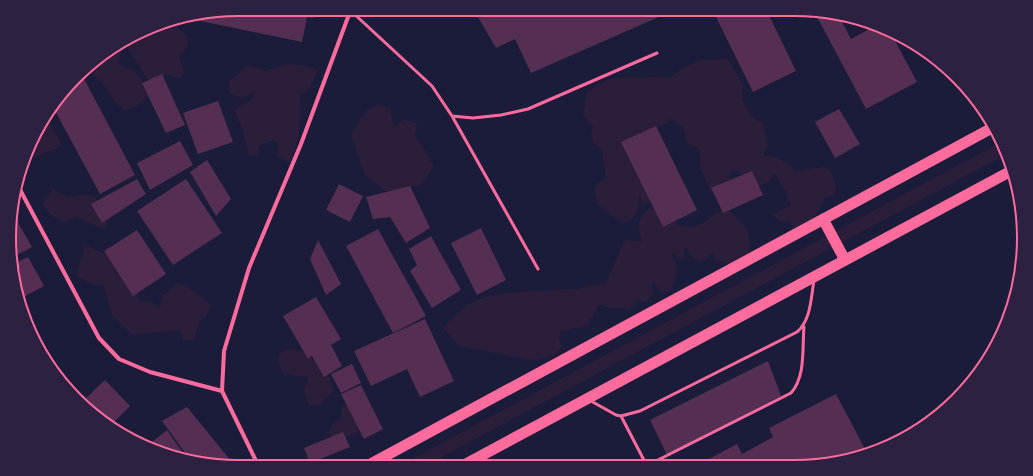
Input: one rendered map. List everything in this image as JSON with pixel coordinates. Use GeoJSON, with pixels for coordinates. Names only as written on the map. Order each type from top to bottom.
{"type":"FeatureCollection","features":[{"type":"Feature","properties":{"kind":"highway"},"geometry":{"type":"LineString","coordinates":[[379,460],[989,130]]}},
{"type":"Feature","properties":{"kind":"highway"},"geometry":{"type":"LineString","coordinates":[[473,460],[1007,173]]}},
{"type":"Feature","properties":{"kind":"highway"},"geometry":{"type":"LineString","coordinates":[[823,220],[845,260]]}},
{"type":"Feature","properties":{"kind":"street"},"geometry":{"type":"LineString","coordinates":[[256,460],[222,392],[224,352],[249,268],[301,144],[349,16]]}},
{"type":"Feature","properties":{"kind":"street"},"geometry":{"type":"LineString","coordinates":[[21,192],[99,338],[119,359],[150,372],[222,392]]}},
{"type":"Feature","properties":{"kind":"lane"},"geometry":{"type":"LineString","coordinates":[[357,16],[432,86],[452,116],[538,269]]}},
{"type":"Feature","properties":{"kind":"lane"},"geometry":{"type":"LineString","coordinates":[[452,116],[473,118],[501,115],[528,109],[656,53]]}},
{"type":"Feature","properties":{"kind":"lane"},"geometry":{"type":"LineString","coordinates":[[657,460],[792,393],[798,382],[801,371],[804,328],[815,276]]}},
{"type":"Feature","properties":{"kind":"lane"},"geometry":{"type":"LineString","coordinates":[[621,416],[640,411],[804,328]]}},
{"type":"Feature","properties":{"kind":"lane"},"geometry":{"type":"LineString","coordinates":[[588,399],[621,416],[644,460]]}},
{"type":"Feature","properties":{"kind":"shaded area"},"geometry":{"type":"Polygon","coordinates":[[[177,25],[177,27],[186,35],[188,41],[187,47],[179,56],[184,73],[181,78],[175,78],[170,75],[148,80],[126,46],[153,33],[177,25]]]}},
{"type":"Feature","properties":{"kind":"shaded area"},"geometry":{"type":"Polygon","coordinates":[[[120,50],[121,54],[118,64],[135,72],[141,78],[147,96],[137,106],[124,111],[115,102],[104,85],[90,72],[120,50]]]}},
{"type":"Feature","properties":{"kind":"shaded area"},"geometry":{"type":"Polygon","coordinates":[[[728,59],[743,84],[742,99],[751,116],[763,123],[767,143],[764,154],[765,156],[782,160],[790,165],[795,171],[824,167],[831,171],[836,185],[834,196],[825,198],[814,219],[794,231],[790,222],[779,221],[772,214],[791,205],[776,176],[772,175],[771,181],[757,187],[737,171],[731,171],[730,187],[710,190],[700,168],[701,161],[699,148],[687,144],[684,130],[671,118],[668,123],[657,126],[653,133],[655,199],[643,205],[639,196],[637,212],[631,221],[622,223],[597,204],[594,190],[600,181],[606,179],[602,149],[594,144],[591,136],[593,126],[589,124],[583,114],[587,92],[598,84],[612,78],[671,77],[684,67],[701,60],[728,59]]]}},
{"type":"Feature","properties":{"kind":"shaded area"},"geometry":{"type":"Polygon","coordinates":[[[247,65],[266,71],[285,65],[299,65],[318,71],[310,88],[300,96],[298,137],[289,163],[277,156],[278,142],[269,141],[259,146],[259,154],[249,156],[242,128],[234,110],[252,99],[255,92],[243,98],[230,94],[229,82],[247,65]]]}},
{"type":"Feature","properties":{"kind":"shaded area"},"geometry":{"type":"Polygon","coordinates":[[[379,105],[390,108],[394,127],[404,119],[417,124],[415,136],[434,167],[420,186],[413,186],[403,193],[385,191],[365,175],[351,135],[364,113],[379,105]]]}},
{"type":"Feature","properties":{"kind":"shaded area"},"geometry":{"type":"Polygon","coordinates":[[[49,121],[62,146],[35,157],[33,153],[49,121]]]}},
{"type":"Feature","properties":{"kind":"shaded area"},"geometry":{"type":"Polygon","coordinates":[[[996,145],[1001,157],[436,460],[410,460],[996,145]]]}},
{"type":"Feature","properties":{"kind":"shaded area"},"geometry":{"type":"Polygon","coordinates":[[[53,189],[67,197],[84,195],[95,197],[108,217],[105,230],[75,217],[64,223],[50,214],[42,204],[53,189]]]}},
{"type":"Feature","properties":{"kind":"shaded area"},"geometry":{"type":"Polygon","coordinates":[[[652,206],[666,208],[677,225],[694,227],[705,222],[715,213],[730,211],[740,220],[748,232],[750,251],[741,261],[732,265],[715,259],[714,253],[704,261],[698,261],[693,258],[687,248],[684,249],[684,259],[678,259],[673,253],[672,255],[676,264],[677,273],[670,291],[664,294],[661,293],[655,283],[652,284],[653,296],[645,302],[638,301],[629,311],[599,305],[587,326],[561,331],[559,338],[562,349],[547,358],[532,360],[458,346],[443,328],[466,306],[476,300],[493,295],[515,292],[576,289],[605,284],[625,240],[642,241],[639,231],[641,217],[647,209],[652,206]]]}},
{"type":"Feature","properties":{"kind":"shaded area"},"geometry":{"type":"Polygon","coordinates":[[[84,244],[113,258],[138,295],[140,302],[152,302],[160,309],[162,295],[170,291],[177,283],[191,289],[203,298],[211,305],[206,317],[199,322],[194,340],[183,340],[179,330],[132,335],[112,315],[103,284],[97,286],[76,276],[83,253],[84,244]]]}},
{"type":"Feature","properties":{"kind":"shaded area"},"geometry":{"type":"Polygon","coordinates":[[[288,349],[303,351],[317,363],[324,365],[334,390],[320,405],[309,406],[304,393],[308,380],[307,377],[283,374],[277,361],[281,352],[288,349]]]}},
{"type":"Feature","properties":{"kind":"shaded area"},"geometry":{"type":"Polygon","coordinates":[[[346,404],[367,428],[342,439],[332,439],[329,432],[331,425],[341,419],[342,406],[346,404]]]}},
{"type":"Feature","properties":{"kind":"building"},"geometry":{"type":"Polygon","coordinates":[[[223,16],[313,16],[313,18],[307,17],[302,42],[195,20],[223,16]]]}},
{"type":"Feature","properties":{"kind":"building"},"geometry":{"type":"Polygon","coordinates":[[[477,16],[661,16],[531,73],[515,39],[496,48],[477,16]]]}},
{"type":"Feature","properties":{"kind":"building"},"geometry":{"type":"Polygon","coordinates":[[[769,16],[796,71],[753,92],[716,17],[769,16]]]}},
{"type":"Feature","properties":{"kind":"building"},"geometry":{"type":"Polygon","coordinates":[[[817,17],[842,21],[851,39],[869,29],[895,40],[917,82],[866,109],[817,17]]]}},
{"type":"Feature","properties":{"kind":"building"},"geometry":{"type":"Polygon","coordinates":[[[162,74],[185,125],[166,133],[142,83],[162,74]]]}},
{"type":"Feature","properties":{"kind":"building"},"geometry":{"type":"Polygon","coordinates":[[[84,78],[135,175],[100,194],[56,112],[84,78]]]}},
{"type":"Feature","properties":{"kind":"building"},"geometry":{"type":"Polygon","coordinates":[[[218,101],[233,142],[198,154],[183,113],[218,101]]]}},
{"type":"Feature","properties":{"kind":"building"},"geometry":{"type":"Polygon","coordinates":[[[839,109],[860,144],[835,158],[815,122],[839,109]]]}},
{"type":"Feature","properties":{"kind":"building"},"geometry":{"type":"Polygon","coordinates":[[[656,126],[697,210],[663,227],[621,142],[656,126]]]}},
{"type":"Feature","properties":{"kind":"building"},"geometry":{"type":"Polygon","coordinates":[[[180,141],[193,165],[150,190],[137,163],[180,141]]]}},
{"type":"Feature","properties":{"kind":"building"},"geometry":{"type":"Polygon","coordinates":[[[207,160],[231,199],[216,216],[190,172],[207,160]]]}},
{"type":"Feature","properties":{"kind":"building"},"geometry":{"type":"Polygon","coordinates":[[[752,171],[763,195],[723,213],[711,188],[752,171]]]}},
{"type":"Feature","properties":{"kind":"building"},"geometry":{"type":"Polygon","coordinates":[[[137,179],[146,194],[102,223],[91,204],[137,179]]]}},
{"type":"Feature","properties":{"kind":"building"},"geometry":{"type":"Polygon","coordinates":[[[186,179],[222,233],[173,265],[137,211],[186,179]]]}},
{"type":"Feature","properties":{"kind":"building"},"geometry":{"type":"Polygon","coordinates":[[[339,184],[363,196],[350,222],[326,210],[339,184]]]}},
{"type":"Feature","properties":{"kind":"building"},"geometry":{"type":"Polygon","coordinates":[[[410,186],[430,228],[406,243],[390,217],[373,219],[366,197],[410,186]]]}},
{"type":"Feature","properties":{"kind":"building"},"geometry":{"type":"Polygon","coordinates":[[[16,220],[32,247],[16,255],[16,220]]]}},
{"type":"Feature","properties":{"kind":"building"},"geometry":{"type":"Polygon","coordinates":[[[481,228],[506,280],[477,295],[451,243],[481,228]]]}},
{"type":"Feature","properties":{"kind":"building"},"geometry":{"type":"Polygon","coordinates":[[[378,229],[426,316],[393,333],[346,246],[378,229]]]}},
{"type":"Feature","properties":{"kind":"building"},"geometry":{"type":"Polygon","coordinates":[[[137,230],[166,274],[133,296],[104,251],[137,230]]]}},
{"type":"Feature","properties":{"kind":"building"},"geometry":{"type":"Polygon","coordinates":[[[431,236],[461,290],[432,308],[410,271],[417,265],[409,249],[431,236]]]}},
{"type":"Feature","properties":{"kind":"building"},"geometry":{"type":"Polygon","coordinates":[[[318,240],[341,284],[326,295],[310,259],[318,240]]]}},
{"type":"Feature","properties":{"kind":"building"},"geometry":{"type":"Polygon","coordinates":[[[28,257],[44,286],[24,297],[17,262],[28,257]]]}},
{"type":"Feature","properties":{"kind":"building"},"geometry":{"type":"Polygon","coordinates":[[[316,297],[341,339],[331,345],[342,366],[324,377],[312,356],[308,359],[283,316],[316,297]]]}},
{"type":"Feature","properties":{"kind":"building"},"geometry":{"type":"Polygon","coordinates":[[[425,319],[454,381],[420,397],[407,369],[371,386],[354,351],[425,319]]]}},
{"type":"Feature","properties":{"kind":"building"},"geometry":{"type":"Polygon","coordinates":[[[768,361],[781,396],[667,455],[650,420],[768,361]]]}},
{"type":"Feature","properties":{"kind":"building"},"geometry":{"type":"Polygon","coordinates":[[[352,364],[361,383],[341,393],[331,374],[352,364]]]}},
{"type":"Feature","properties":{"kind":"building"},"geometry":{"type":"Polygon","coordinates":[[[105,380],[130,406],[114,422],[86,398],[105,380]]]}},
{"type":"Feature","properties":{"kind":"building"},"geometry":{"type":"Polygon","coordinates":[[[361,385],[383,429],[364,439],[341,394],[361,385]]]}},
{"type":"Feature","properties":{"kind":"building"},"geometry":{"type":"Polygon","coordinates":[[[836,394],[865,448],[838,456],[810,460],[707,460],[737,444],[742,454],[773,437],[769,428],[836,394]]]}},
{"type":"Feature","properties":{"kind":"building"},"geometry":{"type":"Polygon","coordinates":[[[187,407],[230,460],[195,456],[185,453],[162,421],[187,407]]]}},
{"type":"Feature","properties":{"kind":"building"},"geometry":{"type":"Polygon","coordinates":[[[167,430],[183,452],[167,448],[152,442],[167,430]]]}},
{"type":"Feature","properties":{"kind":"building"},"geometry":{"type":"Polygon","coordinates":[[[343,432],[350,447],[318,460],[309,460],[304,448],[343,432]]]}}]}
